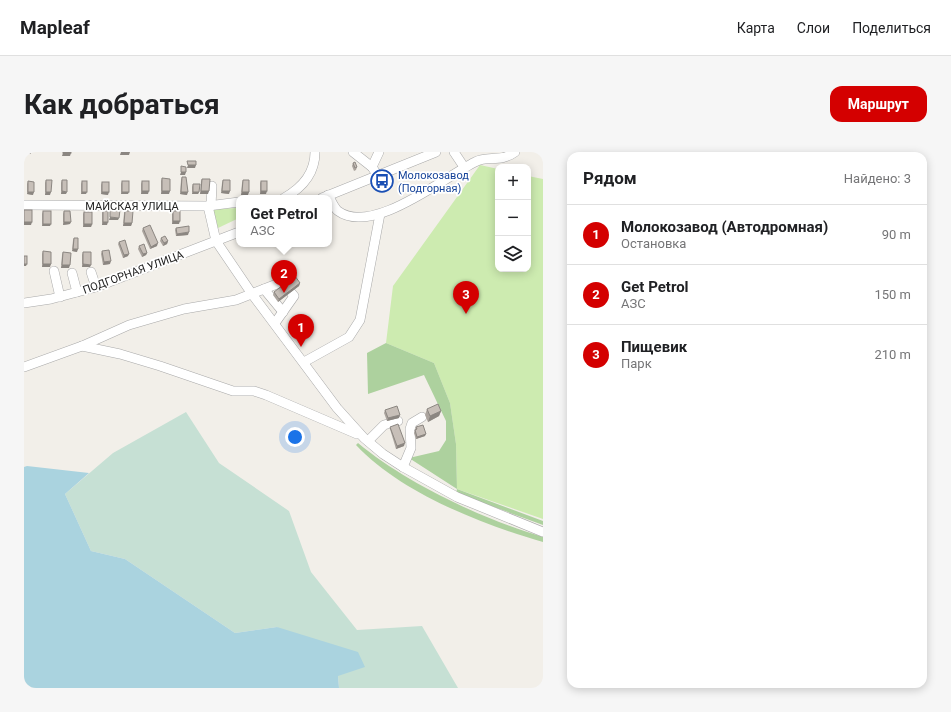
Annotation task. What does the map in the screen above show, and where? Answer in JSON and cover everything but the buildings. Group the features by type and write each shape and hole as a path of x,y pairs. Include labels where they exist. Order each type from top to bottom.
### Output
{"street":[{"path":"288,195 307,179 313,168 314,152"},
{"path":"353,152 372,167 378,176"},
{"path":"372,167 379,152"},
{"path":"330,195 436,152"},
{"path":"454,152 464,167"},
{"path":"332,205 337,210 352,217 366,217 380,214 438,185 477,160 504,158 515,152"},
{"path":"212,186 210,206 216,241 252,294 337,408 366,440 403,468 458,497 543,532"},
{"name":"МАЙСКАЯ УЛИЦА","path":"24,205 196,202 210,206 236,202"},
{"path":"304,362 349,337 360,320 380,214"},
{"name":"ПОДГОРНАЯ УЛИЦА","path":"24,304 60,297 96,286 236,233"},
{"path":"54,271 60,297"},
{"path":"91,272 96,286"},
{"path":"72,273 77,292"},
{"path":"24,367 82,346 129,325 184,309 219,304 252,294 282,282 294,296 275,323"},
{"path":"267,288 284,310"},
{"path":"82,346 152,364 233,390 254,391 366,440"},
{"path":"403,468 411,448 410,429 412,423 422,417"},
{"path":"366,440 384,425 398,421"}],"green space":[{"path":"480,165 495,168 495,272 531,272 531,177 543,179 543,519 457,489 456,444 450,403 434,363 386,343 393,286"},
{"path":"236,208 236,219 218,228 213,209"},
{"path":"386,343 434,363 450,403 456,444 457,489 409,458 439,451 446,440 446,421 424,375 368,394 367,353"},
{"path":"186,412 219,463 289,511 311,572 357,630 422,626 458,688 339,688 338,676 277,627 235,633 125,559 91,551 65,494 113,453"},
{"path":"358,443 377,458 422,486 470,510 543,537 543,542 494,526 443,505 395,478 374,462 356,445"},
{"path":"457,489 543,521 543,525 456,493"}],"water":[{"path":"27,466 89,473 65,494 91,551 125,559 235,633 277,627 358,652 365,667 338,676 339,688 24,688 24,467"}],"place":[{"name":"Молокозавод (Подгорная)","path":"382,181"},
{"name":"Get Petrol","path":"284,293"},
{"name":"Пищевик","path":"466,314"},
{"name":"Молокозавод (Автодромная)","path":"301,347"}]}
